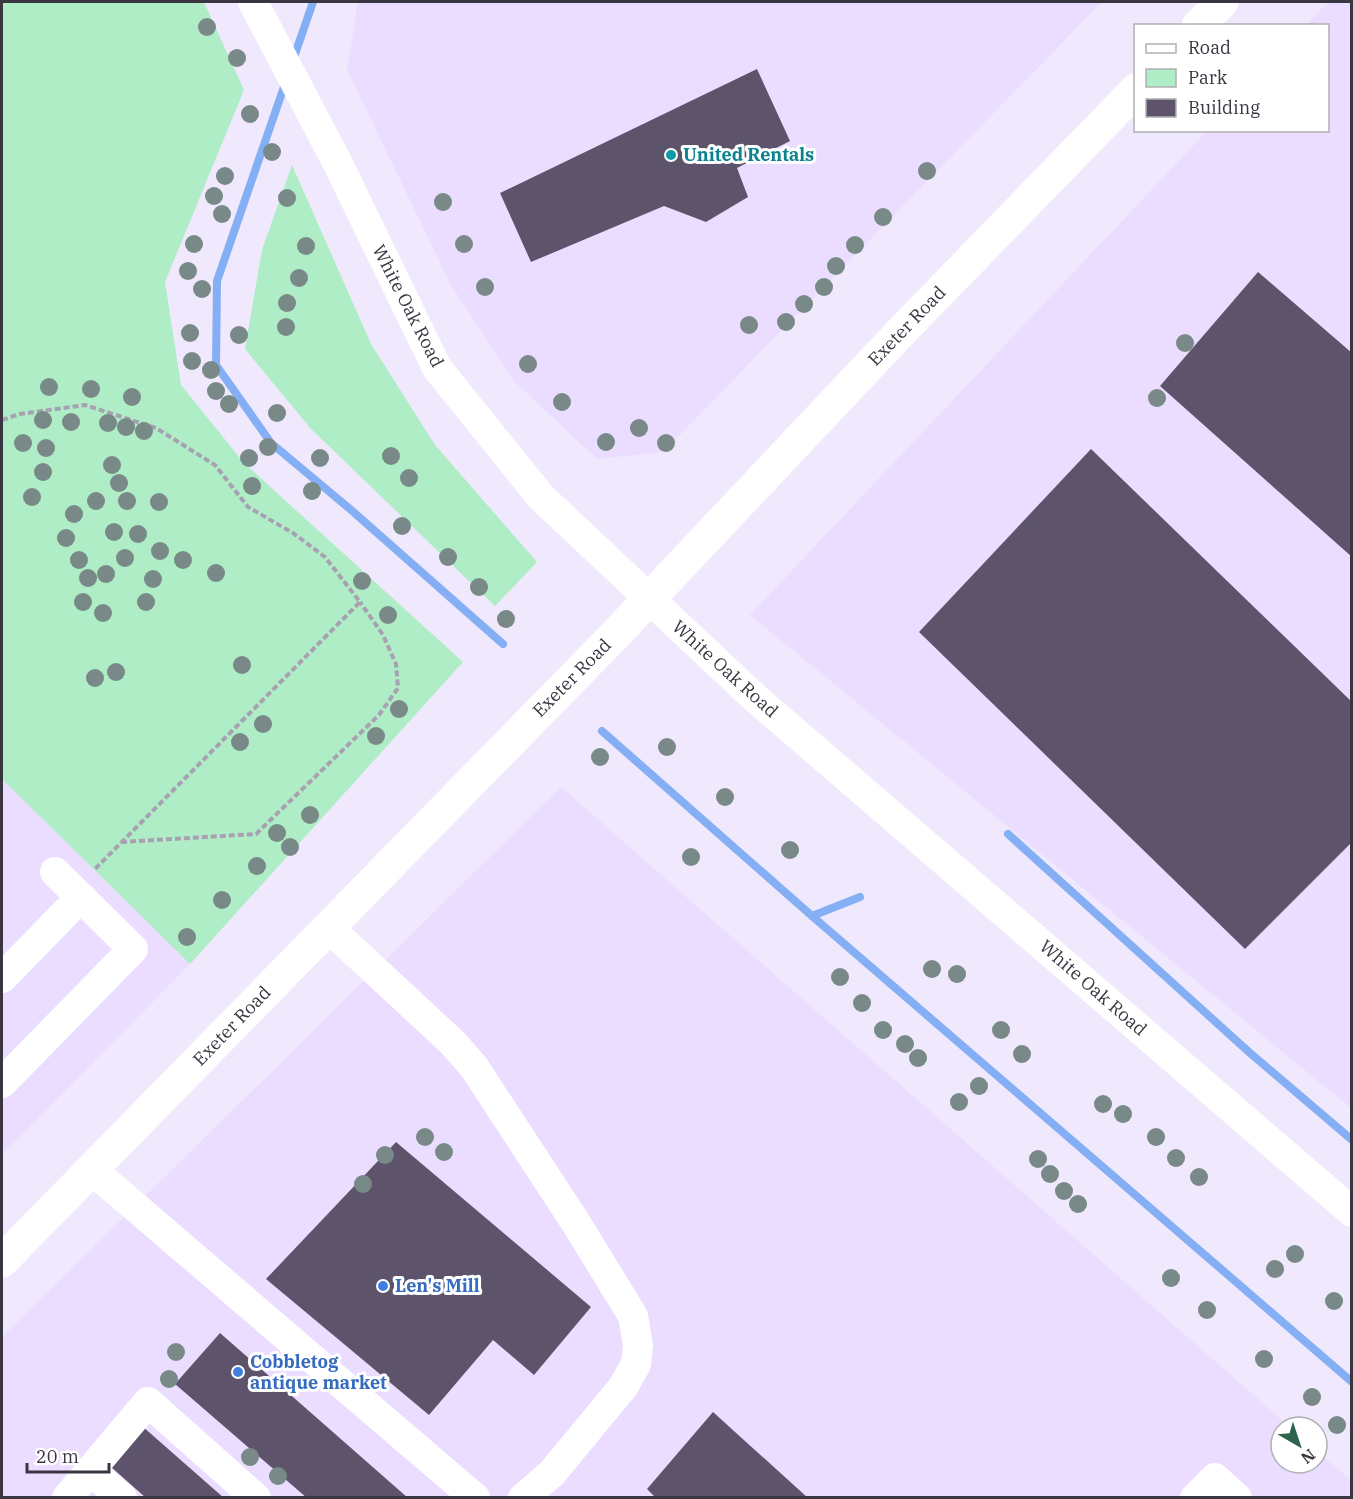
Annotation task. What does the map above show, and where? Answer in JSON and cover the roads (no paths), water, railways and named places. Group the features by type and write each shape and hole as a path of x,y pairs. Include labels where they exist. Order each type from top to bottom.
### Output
{"main road":[{"path":"1200,24 1222,2"},
{"name":"Exeter Road","path":"2,1261 648,599 897,336 1134,92"}],"street":[{"name":"White Oak Road","path":"253,2 338,164 437,368 541,497 754,697 1352,1212"},
{"path":"2,1083 133,949 86,885 55,872"},
{"path":"2,978 86,885"},
{"path":"328,927 445,1035 474,1067 633,1316 638,1345 636,1364 622,1387 552,1473 523,1497"},
{"path":"91,1169 475,1497"},
{"path":"67,1497 148,1402 256,1497"},
{"path":"90,1470 122,1497"},
{"path":"1195,1497 1215,1478 1237,1497"}],"waterway":[{"path":"293,60 313,2"},
{"path":"286,81 217,281 216,365 271,443 350,509 503,644"},
{"path":"602,731 812,916 1352,1382"},
{"path":"1008,834 1250,1053 1352,1140"},
{"path":"812,916 860,897"}],"place":[{"name":"United Rentals","path":"671,155"},
{"name":"Len's Mill","path":"383,1286"},
{"name":"Cobbletog antique market","path":"238,1372"}]}
